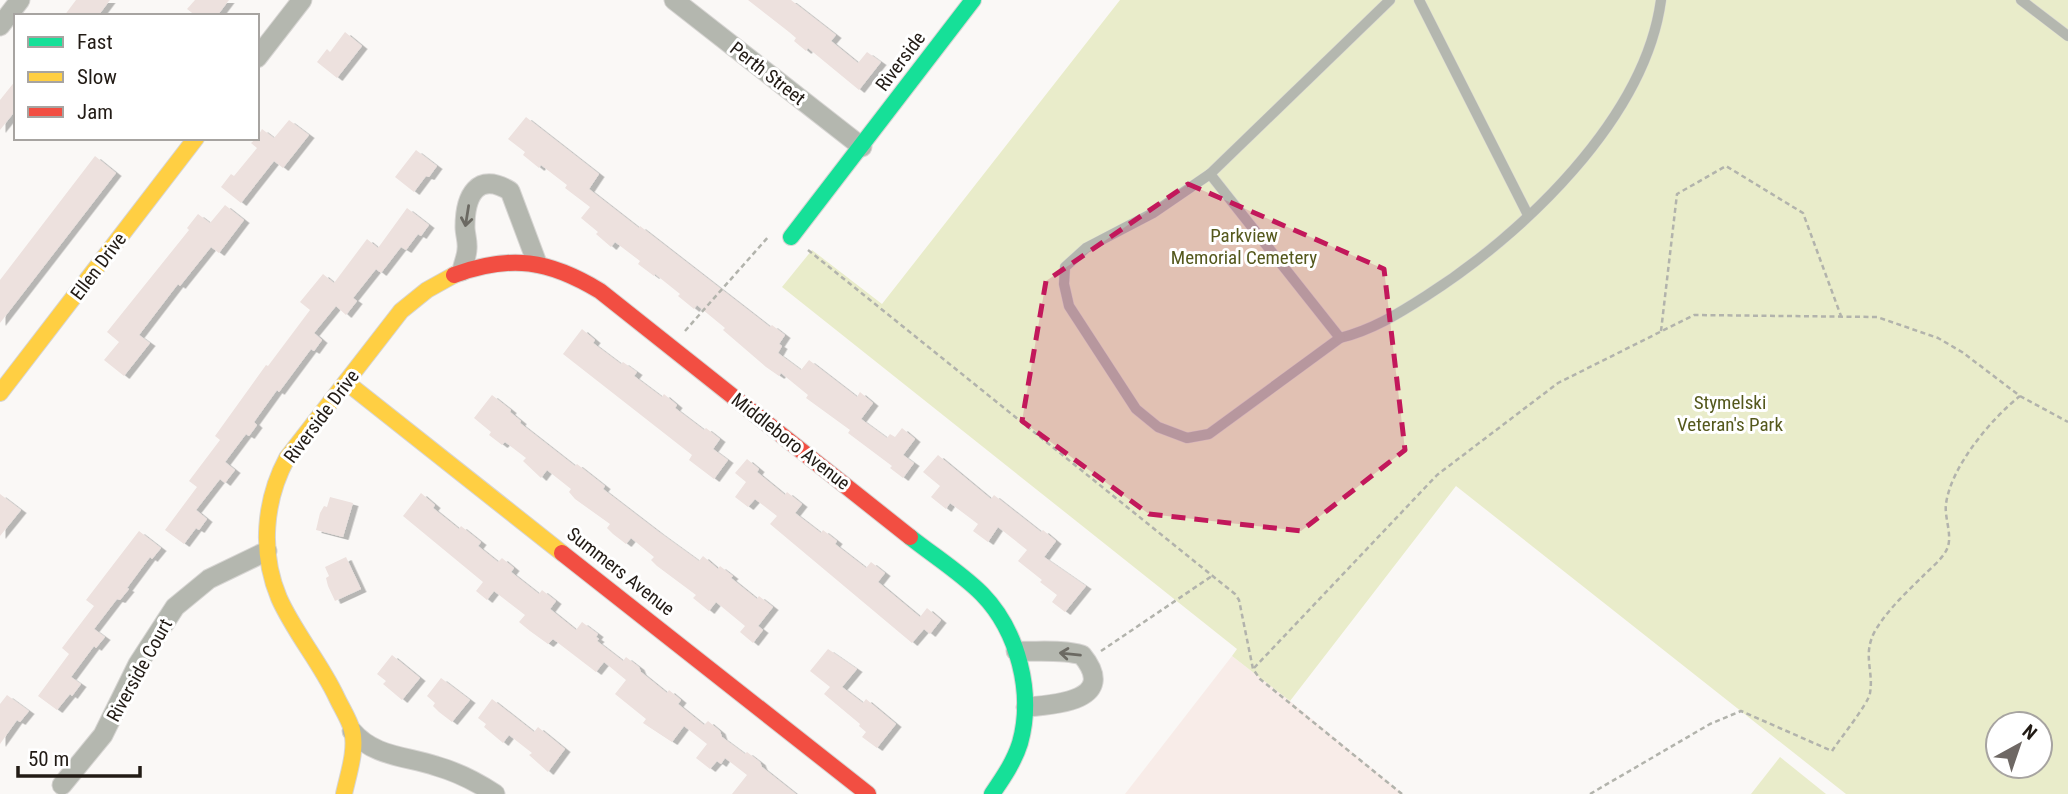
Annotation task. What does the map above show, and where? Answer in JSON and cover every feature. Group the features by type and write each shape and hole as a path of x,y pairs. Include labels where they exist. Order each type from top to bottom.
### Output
{"street":[{"path":"0,26 20,0"},
{"path":"259,55 302,0"},
{"name":"Perth Street","path":"674,0 862,146"},
{"name":"Riverside","path":"791,237 973,0"},
{"name":"Ellen Drive","path":"0,393 193,140"},
{"path":"462,271 467,250 465,224 471,194 488,183 500,185 510,191 537,263"},
{"name":"Middleboro Avenue","path":"495,264 537,263 581,279 600,291 967,581 998,613 1016,651 1026,707 1020,741 1013,760 992,794"},
{"name":"Riverside Drive","path":"344,794 352,755 352,731 328,681 280,600 267,551 268,511 279,473 296,443 409,303 434,284 462,271 495,264"},
{"name":"Summers Avenue","path":"346,382 869,794"},
{"name":"Riverside Court","path":"62,785 103,735 138,664 174,607 209,579 267,551"},
{"path":"1016,651 1071,652 1082,655 1093,674 1093,684 1082,696 1054,705 1026,707"},
{"path":"352,731 367,746 386,755 439,766 495,794"}],"lane":[{"path":"1390,0 1210,174 1153,212 1086,248 1065,267 1064,284 1069,306 1136,409 1158,427 1187,438 1209,434 1340,338 1363,332 1392,318 1476,261 1528,215 1580,162 1606,127 1625,97 1648,48 1661,0"},
{"path":"1419,0 1528,215"},
{"path":"2021,0 2068,36"},
{"path":"1210,174 1340,338"}],"path":[{"path":"1661,331 1677,194 1726,166 1803,213 1841,316"},
{"path":"673,347 765,240 777,232 791,237 1235,594 1239,600 1253,669 1260,679 1402,794"},
{"path":"1253,669 1437,474 1558,383 1694,315 1877,317 1938,338 1962,352 2020,396 2068,422"},
{"path":"1590,794 1710,724 1741,711 1832,751 1870,695 1868,654 1874,633 1900,599 1947,550 1949,536 1946,505 1964,461 1977,440 2020,396"},
{"path":"1101,651 1212,576"}],"highlighted area":[{"path":"1188,184 1384,269 1405,450 1301,531 1149,514 1022,421 1046,281"}],"shaded area":[{"path":"1232,656 1290,701 1403,794 1125,794"}],"green space":[{"path":"1120,0 2068,0 2068,794 1846,794 1456,486 1290,701 1232,656 1237,649 782,287 812,250 882,304"},
{"path":"1780,757 1826,794 1751,794"}],"building":[{"path":"76,0 110,0 100,14 66,14"},
{"path":"195,0 229,0 218,14 193,14 187,9"},
{"path":"748,0 791,0 836,35 831,41 858,63 867,52 881,62 859,90 808,48 806,51 794,41 796,38"},
{"path":"345,32 362,46 337,78 317,62 327,49 330,52"},
{"path":"14,82 14,112 0,130 0,100"},
{"path":"526,117 599,174 589,189 770,327 772,325 785,335 779,344 782,346 778,353 801,370 809,360 857,397 860,392 873,403 861,419 887,438 890,434 895,437 902,428 915,439 903,455 914,463 903,478 890,468 892,466 848,433 850,430 806,398 808,395 781,373 779,376 766,367 697,305 694,309 678,296 680,294 638,264 640,261 615,242 611,247 596,234 598,232 581,218 590,207 565,188 567,185 523,155 525,152 508,139"},
{"path":"289,120 309,135 283,168 274,161 241,203 221,187 257,148 251,143 259,140 262,129 274,138"},
{"path":"416,150 437,166 414,192 395,177"},
{"path":"95,156 116,173 0,323 0,280"},
{"path":"225,205 244,220 219,253 211,247 180,286 178,284 139,335 150,343 124,376 104,360 119,342 107,332 189,230 187,228 198,214 210,223"},
{"path":"407,208 429,225 406,250 401,247 381,273 376,269 353,298 357,301 346,315 336,306 314,333 322,340 314,351 311,349 279,392 277,390 254,422 257,425 249,436 246,434 225,462 235,470 225,483 220,479 196,510 207,519 184,544 165,530 197,487 189,481 220,440 215,436 310,310 300,302 323,274 334,283 367,239 378,248"},
{"path":"582,329 595,340 593,343 621,364 623,362 637,372 634,376 662,397 664,394 677,405 675,408 720,439 713,449 728,460 714,479 689,460 692,455 563,354"},
{"path":"492,395 511,410 520,423 575,466 577,464 605,486 603,489 659,532 699,561 703,556 718,569 720,566 757,599 759,596 773,607 758,626 763,630 753,643 740,632 745,626 716,602 709,611 693,598 696,595 657,566 651,560 654,557 631,538 626,544 613,534 607,528 610,524 575,499 569,492 571,489 547,470 541,478 523,461 526,458 505,442 502,445 489,435 491,432 474,418"},
{"path":"938,455 991,499 994,495 1056,541 1044,557 1086,586 1065,612 1052,602 1057,595 1018,561 1027,550 998,527 988,542 973,531 978,524 950,503 946,509 931,497 940,486 923,472"},
{"path":"747,459 759,469 757,472 785,495 787,492 802,504 795,513 821,533 823,530 837,541 835,544 866,568 871,562 885,573 878,582 920,617 927,608 941,620 930,634 924,629 912,643 770,524 777,516 755,499 748,507 735,497 746,482 735,473"},
{"path":"421,493 435,505 433,508 459,529 461,526 481,542 478,546 498,562 502,558 514,568 511,572 539,594 542,590 556,601 550,609 576,630 582,622 598,634 597,641 623,661 626,657 667,693 669,690 681,700 678,704 704,725 708,721 720,731 722,737 760,762 762,767 796,794 732,794 747,775 725,758 721,764 717,761 710,769 696,758 707,744 684,726 672,742 643,723 646,719 615,694 626,680 604,662 596,672 553,639 548,644 530,631 519,622 525,615 494,591 487,600 476,591 483,582 403,516"},
{"path":"0,494 21,510 0,536"},
{"path":"330,497 353,503 343,537 316,530 320,513 324,506 327,507"},
{"path":"139,531 161,548 152,559 150,557 127,588 129,589 120,600 117,599 94,629 105,637 96,648 94,646 71,677 81,684 57,710 38,696 69,654 62,648 94,606 86,600"},
{"path":"346,557 361,589 335,601 328,586 326,578 329,576 325,567"},
{"path":"828,649 857,669 842,687 863,703 866,699 896,724 877,748 862,737 866,732 860,724 824,694 830,687 810,671"},
{"path":"392,655 420,678 402,700 383,684 386,681 377,674"},
{"path":"441,678 470,700 452,722 433,706 435,703 427,696"},
{"path":"7,695 29,711 20,722 17,720 0,744 0,704"},
{"path":"492,699 534,732 538,727 565,749 548,772 529,755 532,753 509,735 503,743 484,727 486,724 478,718"}],"traffic: fast":[{"path":"791,237 973,0"},
{"path":"910,537 982,594 995,609 1014,644 1024,684 1024,724 1020,743 1011,763 992,794"}],"traffic: slow":[{"path":"0,393 194,140"},
{"path":"344,794 353,754 352,730 330,683 279,598 269,563 269,509 287,458 401,311 427,290 454,275"},
{"path":"346,382 562,553"}],"traffic: jam":[{"path":"454,275 494,264 529,264 564,272 600,291 910,537"},
{"path":"562,553 868,794"}],"park label":[{"name":"Parkview Memorial Cemetery","path":"1244,246"},
{"name":"Stymelski Veteran's Park","path":"1730,413"}]}
